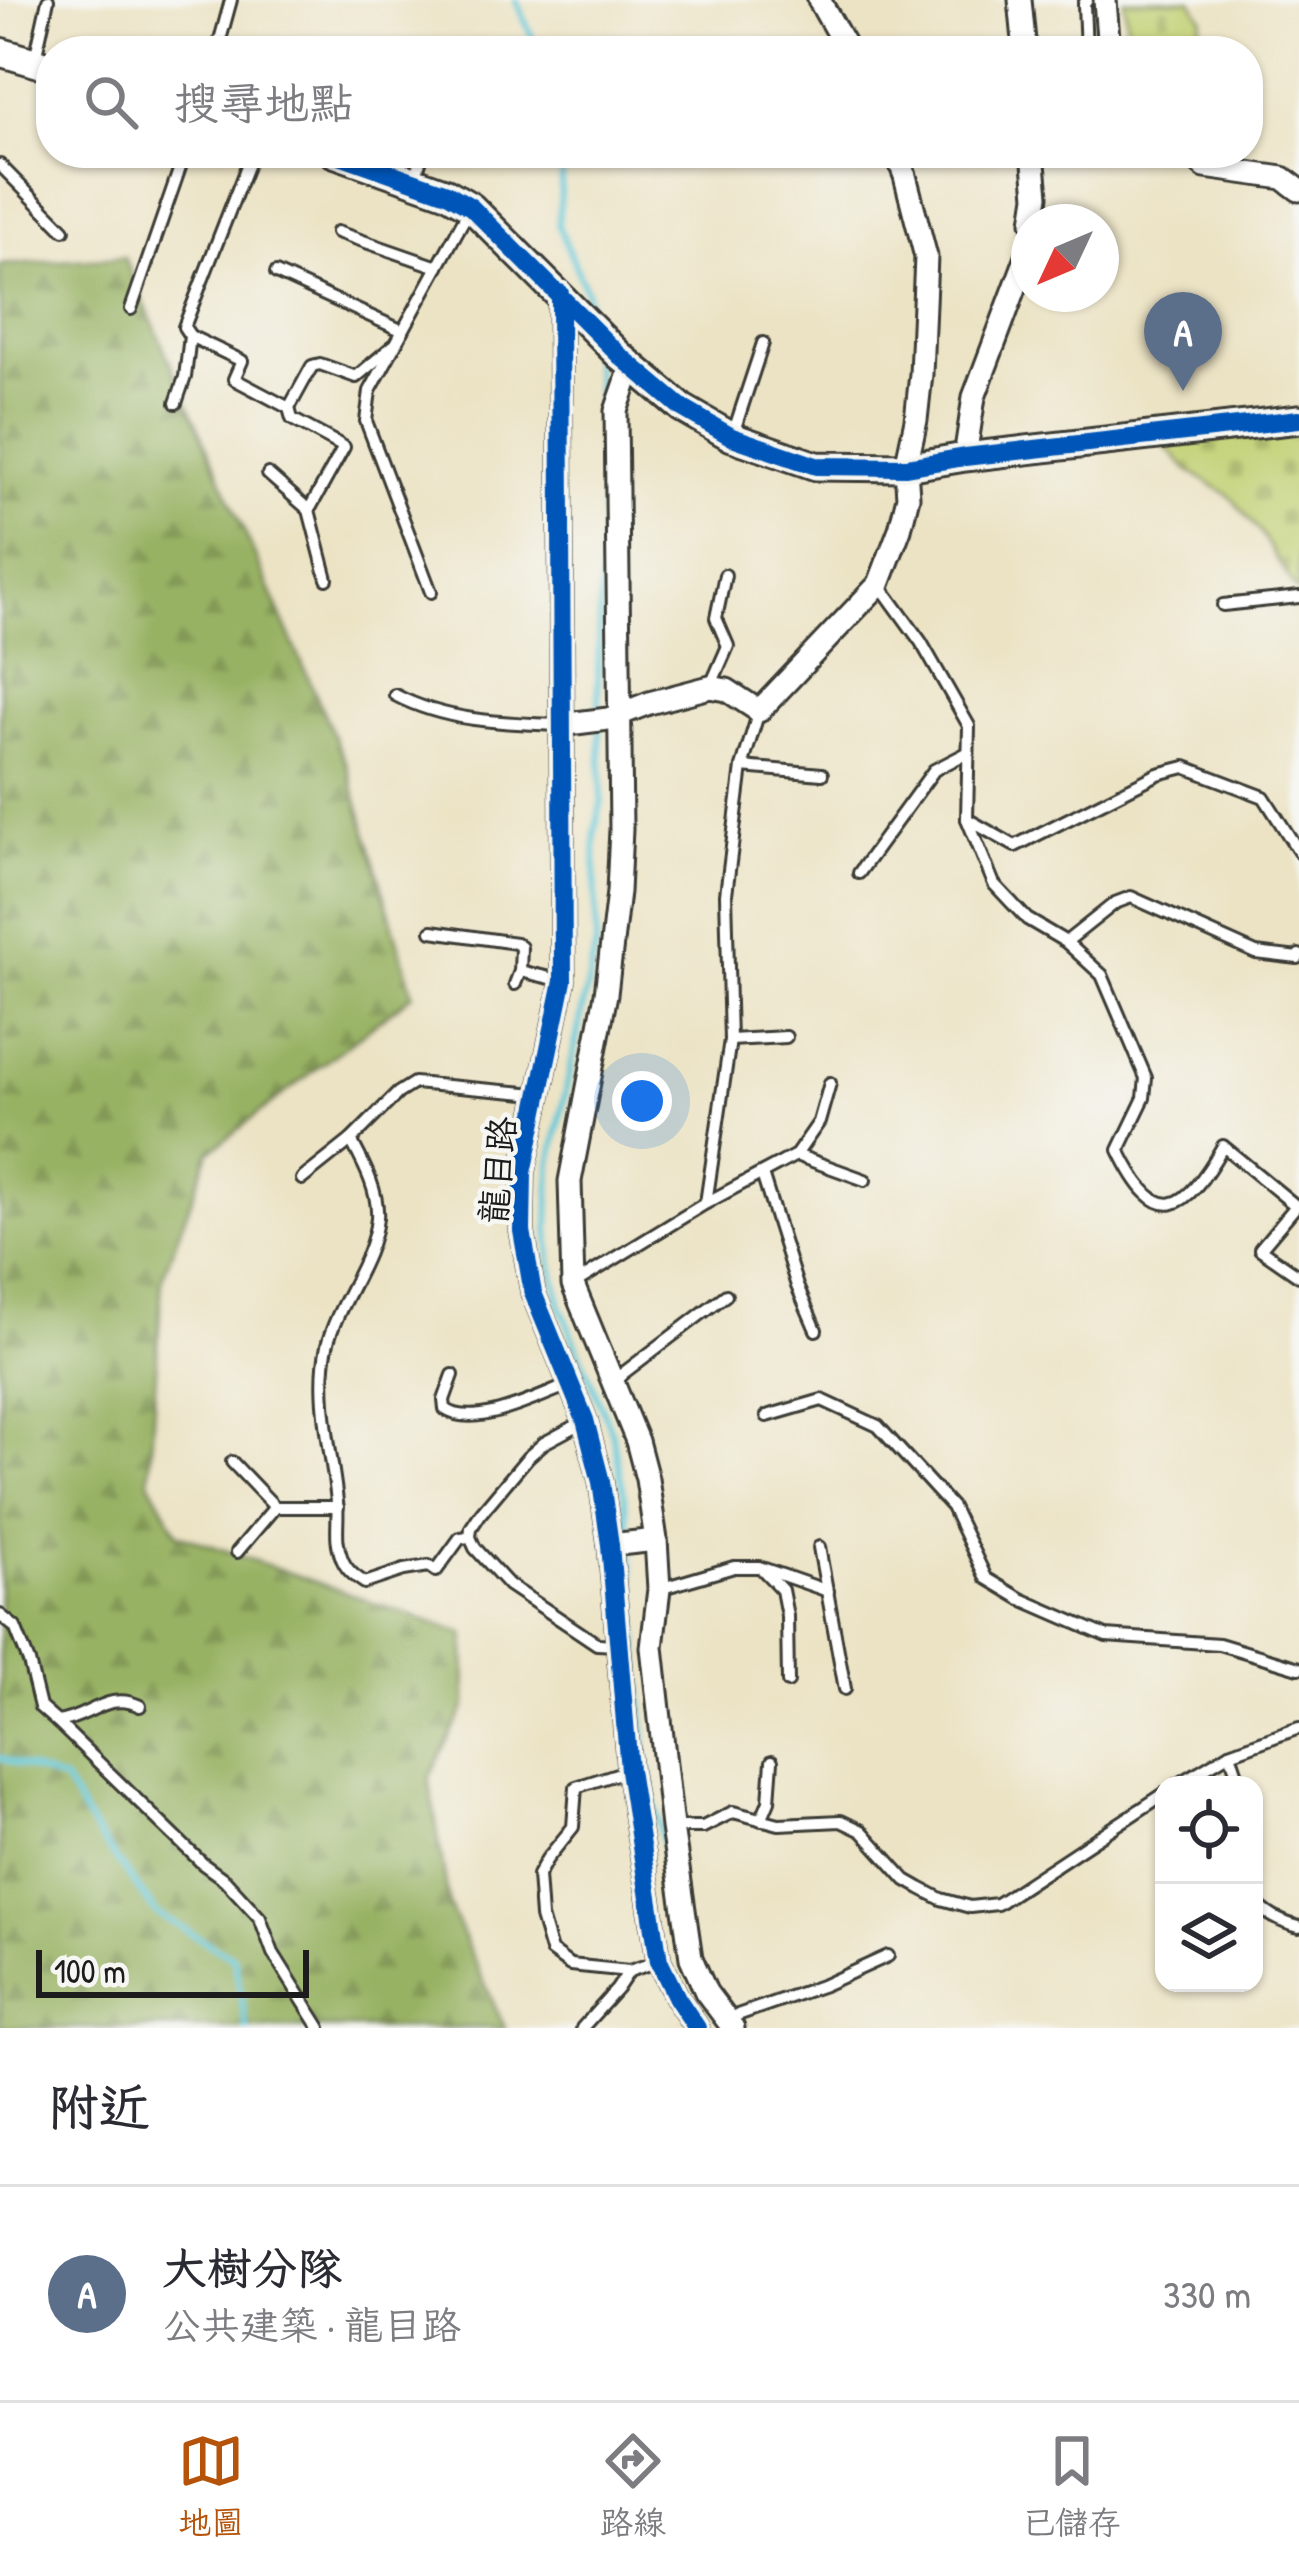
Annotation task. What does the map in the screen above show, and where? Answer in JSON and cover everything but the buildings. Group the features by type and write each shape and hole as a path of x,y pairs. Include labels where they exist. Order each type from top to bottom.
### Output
{"street":[{"path":"819,0 839,36"},
{"path":"1021,0 1024,36"},
{"path":"1105,0 1107,36"},
{"path":"0,52 36,63"},
{"path":"420,168 471,207 626,360 682,408 732,437 816,466 906,467 1299,419"},
{"path":"568,725 710,687 727,690 759,711 878,584 908,497 906,467 921,374 926,257 902,168"},
{"path":"1034,168 1036,204"},
{"path":"1218,168 1283,178 1299,190"},
{"name":"龍目路","path":"560,293 569,983 537,1094 523,1173 522,1231 553,1289 595,1402 601,1482 614,1545 617,1645 629,1770 676,1958 729,2024"},
{"path":"964,457 974,398 1011,298"},
{"name":"龍目路","path":"626,360 616,411 613,716 621,830 618,892 553,1289 569,1385 637,1441 647,1479 659,1589 652,1647 672,1827 677,1998 697,2028"},
{"path":"569,983 603,994"},
{"path":"614,1545 652,1541"}],"lane":[{"path":"45,36 47,0"},
{"path":"221,36 231,0"},
{"path":"1085,36 1084,4 1088,0"},
{"path":"0,165 64,230"},
{"path":"131,309 180,168"},
{"path":"247,168 184,327 190,335 242,361 234,379 289,408 292,418 344,447 309,510"},
{"path":"431,592 366,421 370,391 471,207"},
{"path":"337,232 439,267"},
{"path":"276,273 403,331"},
{"path":"176,403 190,335"},
{"path":"732,437 763,343"},
{"path":"289,408 313,365 356,377 396,344"},
{"path":"268,475 309,510 327,579"},
{"path":"710,687 728,646 716,618 725,575"},
{"path":"878,584 921,642 969,726 967,819 994,884 1027,919 1066,942 1102,975 1146,1078 1144,1098 1119,1150 1129,1172 1154,1200 1164,1206 1177,1204 1207,1174 1223,1145 1296,1206 1260,1249 1299,1276"},
{"path":"1223,604 1299,597"},
{"path":"395,695 416,706 485,723 568,725"},
{"path":"706,1202 730,1040 726,894 742,767 759,711"},
{"path":"859,873 934,770 967,753"},
{"path":"742,767 822,774"},
{"path":"967,819 1015,846 1158,774 1185,767 1264,797 1299,852"},
{"path":"1066,942 1114,903 1131,897 1256,953 1299,955"},
{"path":"432,931 516,943 520,947 518,978 569,983"},
{"path":"730,1040 786,1037"},
{"path":"302,1179 414,1083 537,1094"},
{"path":"553,1289 796,1156 819,1122 830,1083"},
{"path":"351,1140 375,1196 377,1214 372,1245 326,1349 324,1382 339,1552 354,1576 365,1582 404,1570 430,1566 436,1571 460,1538 470,1537"},
{"path":"796,1156 865,1180"},
{"path":"762,1174 816,1330"},
{"path":"617,1645 597,1644 509,1585 475,1548 471,1528 528,1457 727,1295"},
{"path":"452,1375 444,1400 445,1408 455,1416 476,1417 569,1385"},
{"path":"767,1416 822,1400 878,1426 952,1507 986,1578 1021,1599 1106,1636 1219,1644 1299,1669"},
{"path":"232,1462 275,1507 338,1508"},
{"path":"237,1552 275,1507"},
{"path":"819,1547 845,1689"},
{"path":"659,1589 734,1567 759,1567 828,1592"},
{"path":"759,1567 782,1590 788,1682"},
{"path":"0,1615 15,1627 40,1707 260,1918 273,1953 320,2028"},
{"path":"57,1722 115,1700 140,1706"},
{"path":"1192,1776 1230,1753 1299,1728"},
{"path":"1230,1753 1238,1776"},
{"path":"761,1820 769,1802 772,1761"},
{"path":"629,1770 576,1787 573,1827 538,1875 541,1916 551,1951 570,1965 629,1971 676,1958"},
{"path":"672,1827 703,1826 733,1812 779,1824 841,1821 862,1831 907,1880 940,1899 970,1906 997,1904 1155,1800"},
{"path":"1263,1909 1299,1927"},
{"path":"729,2024 888,1956"},
{"path":"582,2028 629,1971"}],"green space":[{"path":"1124,0 1191,0 1203,18 1198,36 1129,36"},
{"path":"124,257 347,766 413,994 209,1152 162,1278 149,1481 178,1534 465,1634 466,1706 429,1778 449,1905 505,2028 0,2028 0,265"},
{"path":"1299,436 1297,592 1262,535 1230,496 1188,470 1157,438"}],"waterway":[{"path":"516,0 532,36"},
{"path":"563,168 558,225 587,293 589,309"},
{"path":"592,340 604,446 598,676 602,801 595,830 596,944 551,1163 549,1227 561,1307 612,1433 624,1492 646,1757 669,1877"},
{"path":"0,1758 64,1781 156,1913 234,1958 247,2028"}],"cycle path":[{"path":"376,168 447,193 471,207 619,355 682,408 732,437 816,466 906,467 1299,419"},
{"path":"560,293 563,981 523,1173 522,1231 533,1293 585,1420 601,1482 629,1770 659,1961 697,2028"}],"place":[{"name":"大樹分隊","path":"1183,391"}]}
